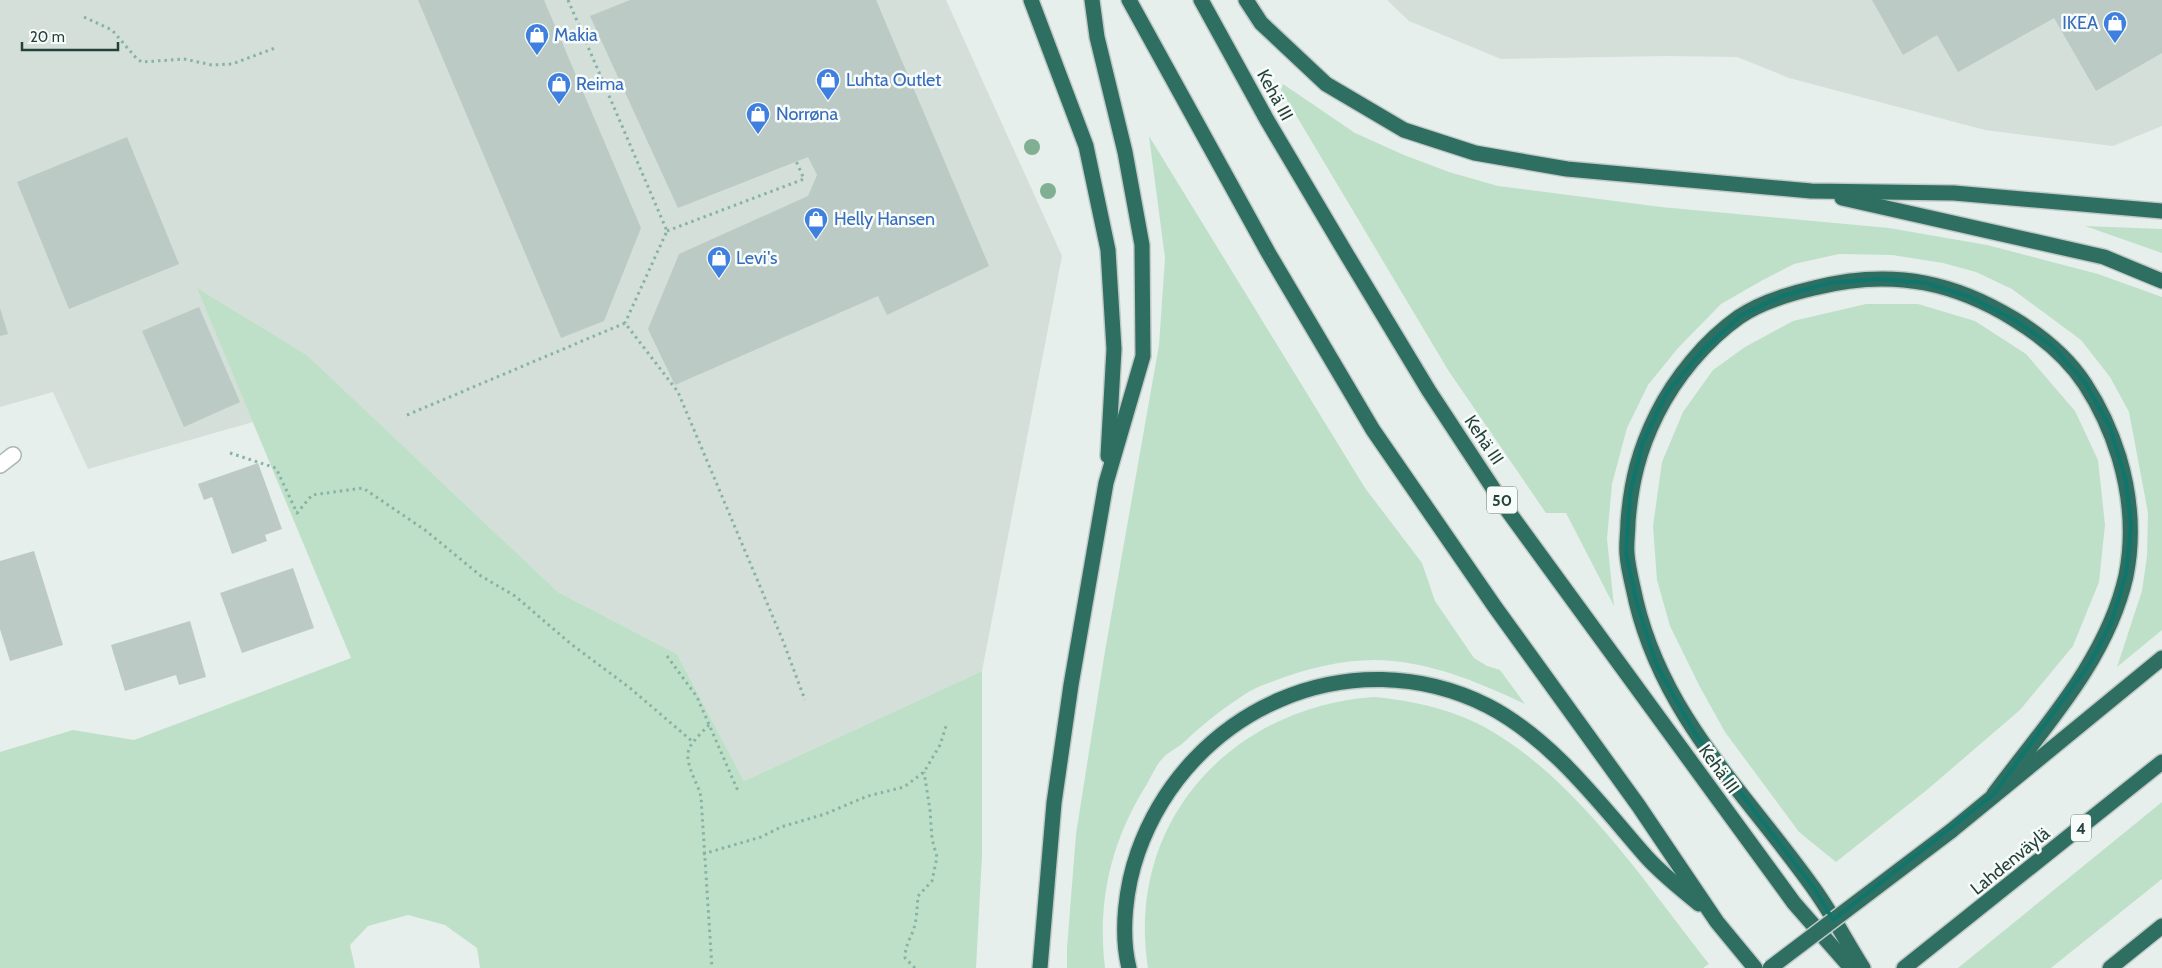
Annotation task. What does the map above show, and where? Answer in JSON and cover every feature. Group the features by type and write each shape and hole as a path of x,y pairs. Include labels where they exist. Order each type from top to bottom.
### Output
{"highway":[{"path":"1031,0 1086,146 1108,250 1114,349 1106,483 1068,705 1054,803 1040,968"},
{"path":"1092,0 1097,37 1125,152 1142,245 1143,356 1106,483"},
{"path":"1129,0 1269,254 1373,430 1495,607 1638,805 1717,922 1755,968"},
{"name":"Kehä III","path":"1201,0 1272,128 1367,289 1429,392 1508,511 1794,903 1851,968"},
{"path":"1246,0 1261,23 1326,84 1404,130 1475,154 1567,169 1811,191 1954,193 2162,211"},
{"path":"1811,191 2104,257 2162,281"},
{"path":"1863,968 1814,888 1696,735 1656,666 1637,604 1626,553 1630,494 1643,442 1667,394 1702,350 1740,316 1782,296 1830,283 1878,279 1926,283 1970,297 2016,321 2052,346 2084,381 2110,427 2126,481 2131,527 2126,574 2110,623 2090,663 1994,794"},
{"path":"1770,968 1951,831 2162,658"},
{"path":"1129,968 1125,920 1130,874 1148,825 1169,789 1198,754 1235,722 1271,704 1315,687 1350,680 1396,679 1442,688 1488,707 1529,734 1586,786 1644,855 1717,922"},
{"name":"Lahdenväylä","path":"1904,968 2162,762"},
{"path":"1043,923 1048,968"},
{"path":"2110,968 2162,926"}],"street":[{"path":"0,465 13,455"}],"path":[{"path":"568,0 667,231"},
{"path":"84,17 112,30 136,59 142,62 184,60 212,65 232,64 275,48"},
{"path":"407,414 625,323 667,231 804,179 796,161"},
{"path":"625,323 678,392 805,700"},
{"path":"230,453 276,468 297,513 312,495 363,488 425,530 481,576 515,596 571,644 630,688 693,742"},
{"path":"667,656 697,697 738,790"},
{"path":"703,854 761,837 781,827 825,814 868,796 904,787 924,772 940,746 947,723"},
{"path":"709,725 689,747 688,763 698,784 701,797 703,854 712,968"},
{"path":"915,968 905,958 905,948 915,923 918,896 932,881 937,857 932,839 924,772"}],"highlighted area":[{"path":"1878,279 1926,283 1970,297 2016,321 2052,346 2084,381 2110,427 2126,481 2131,527 2126,574 2111,623 2090,663 1994,794 1833,920 1814,888 1696,735 1657,666 1637,604 1626,553 1630,494 1643,442 1667,393 1703,350 1740,316 1782,296 1830,283"}],"shaded area":[{"path":"0,0 946,0 1062,256 982,671 744,781 677,654 558,592 307,355 198,289 253,422 88,469 53,392 0,407"},
{"path":"1387,0 2162,0 2162,126 2113,146 1985,130 1789,78 1737,57 1666,56 1501,59 1409,21"}],"green space":[{"path":"1283,84 1355,133 1404,155 1449,172 1498,186 1661,207 1889,228 1987,245 2098,274 2162,297 2162,630 2117,667 2142,591 2147,556 2148,513 2129,412 2110,377 2081,340 2012,289 1976,272 1943,263 1892,255 1839,254 1794,264 1761,281 1721,304 1678,348 1648,385 1627,428 1612,484 1607,539 1614,606 1566,513 1546,513 1448,370 1281,90"},
{"path":"1149,136 1365,488 1422,563 1435,601 1474,658 1487,666 1500,670 1525,704 1477,683 1445,672 1411,663 1378,660 1362,660 1318,667 1250,691 1199,728 1158,764 1124,827 1110,872 1105,895 1103,919 1105,968 1067,968 1076,834 1105,651 1159,345 1165,258"},
{"path":"2085,226 2162,229 2162,253"},
{"path":"197,288 307,355 558,592 677,654 744,781 982,671 982,856 976,968 480,968 477,948 445,925 408,915 368,926 350,945 355,968 0,968 0,752 73,730 134,740 351,658"},
{"path":"1866,304 1918,304 1975,321 2026,354 2075,411 2098,460 2105,525 2099,582 2073,646 2020,710 1928,789 1836,862 1799,832 1725,732 1700,687 1670,626 1657,580 1653,526 1662,462 1683,412 1713,370 1745,347 1793,321"},
{"path":"1374,697 1405,701 1450,712 1479,724 1524,753 1583,807 1610,837 1709,964 1703,968 1148,968 1145,915 1154,865 1172,821 1199,782 1234,749 1275,723 1322,706"},
{"path":"2162,802 2162,879 2051,968 1958,968"}],"building":[{"path":"418,0 544,0 641,228 604,321 561,338"},
{"path":"630,0 876,0 989,266 887,315 878,296 675,385 648,329 679,254 808,196 817,175 808,157 678,208 590,16"},
{"name":"IKEA","path":"1872,0 2162,0 2162,53 2096,91 2054,18 1958,72 1937,35 1903,55"},
{"path":"127,137 179,264 69,309 17,182"},
{"path":"199,307 240,402 184,427 142,331"},
{"path":"0,308 8,334 0,336"},
{"path":"258,463 282,529 265,535 267,541 232,554 212,497 204,500 198,484"},
{"path":"34,551 63,645 10,661 0,629 0,561"},
{"path":"293,568 314,628 242,653 220,593"},
{"path":"190,621 206,677 179,685 176,675 125,691 111,645"}],"place":[{"name":"IKEA","path":"2115,44"},
{"name":"Makia","path":"537,56"},
{"name":"Luhta Outlet","path":"828,101"},
{"name":"Reima","path":"559,105"},
{"name":"Norrøna","path":"758,135"},
{"name":"Helly Hansen","path":"816,240"},
{"name":"Levi's","path":"719,279"}]}
